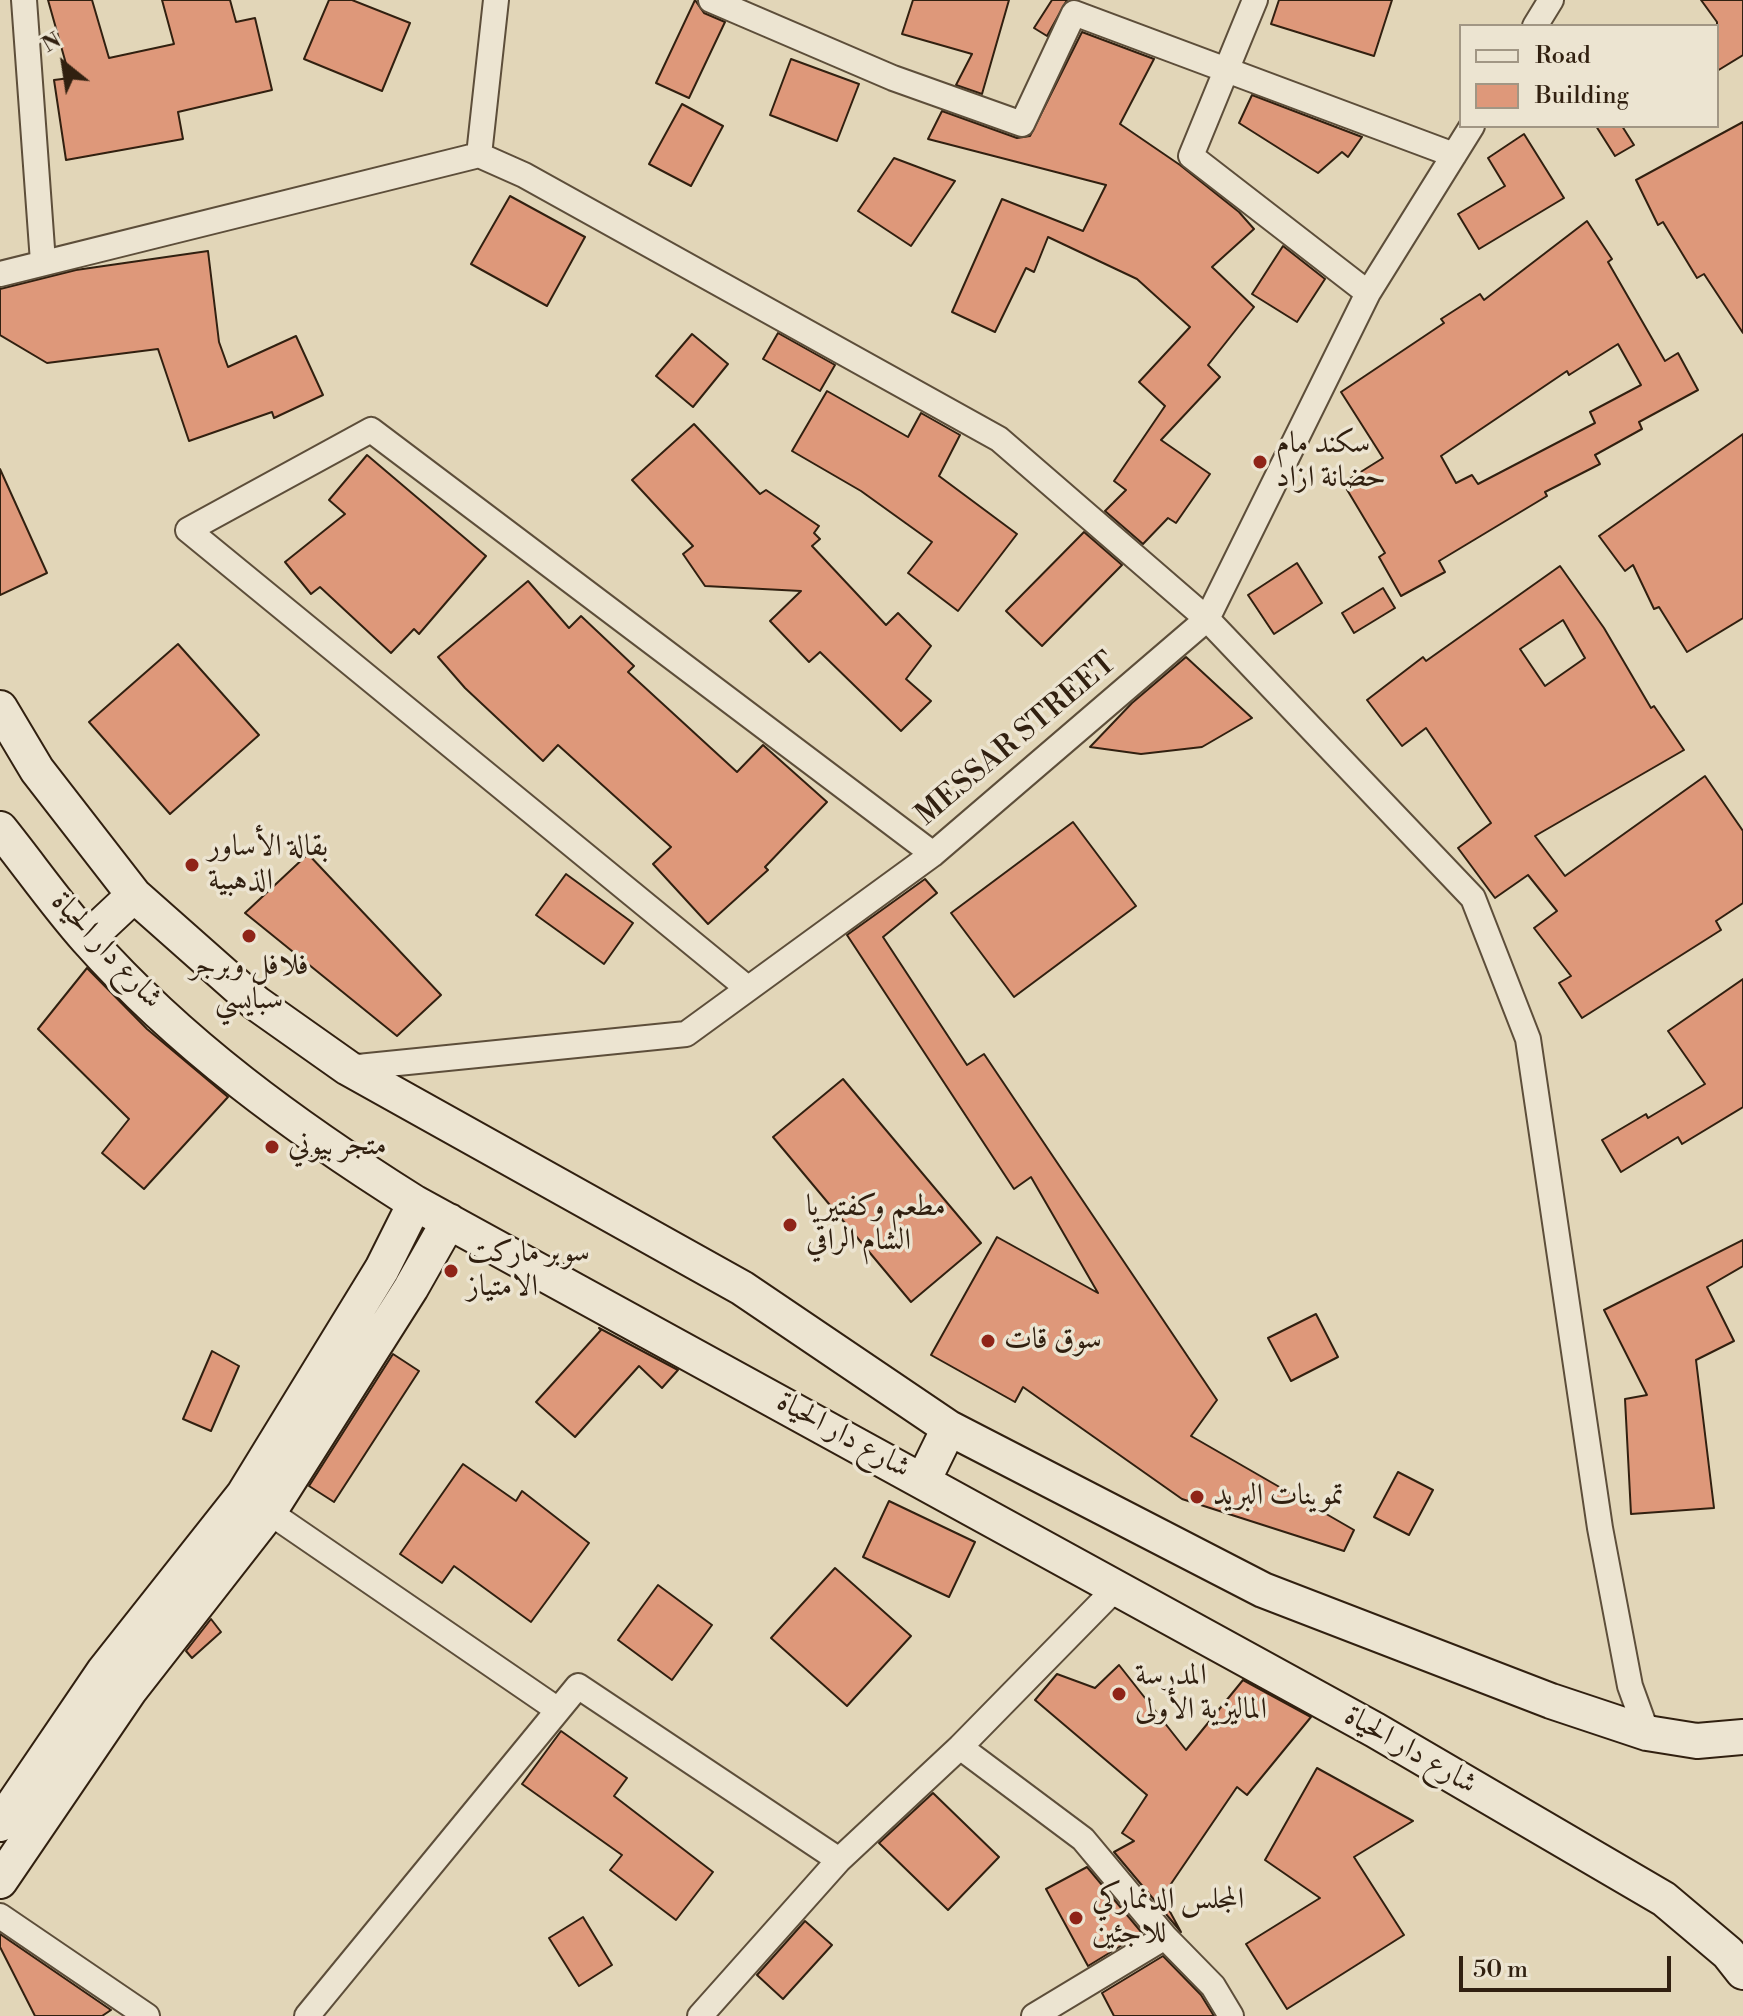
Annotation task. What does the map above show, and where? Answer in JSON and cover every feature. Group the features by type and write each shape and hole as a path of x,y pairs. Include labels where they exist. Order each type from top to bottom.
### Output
{"main road":[{"name":"شارع دار الحياة","path":"0,708 37,770 134,895 256,1003 348,1068 742,1288 949,1428 1263,1590 1551,1701 1647,1733 1697,1741 1743,1737"},
{"name":"شارع دار الحياة","path":"0,829 87,939 221,1067 312,1138 415,1203 924,1479 1375,1730 1664,1899 1728,1953 1743,1972"},
{"path":"87,939 134,895"},
{"path":"0,1824 104,1671 244,1494 382,1269 415,1203"},
{"path":"0,1881 130,1690 269,1512 411,1288 449,1221"},
{"path":"924,1479 949,1428"}],"street":[{"path":"24,0 43,262"},
{"path":"479,155 496,0"},
{"path":"711,0 893,78 1022,124 1074,13 1454,155"},
{"path":"1255,0 1191,156 1368,293"},
{"path":"1536,24 1551,0"},
{"name":"MESSAR STREET","path":"348,1068 686,1034 746,987 933,854 1207,619 1368,293 1471,128"},
{"path":"0,274 479,155 538,183 999,439 1207,619 1473,898 1528,1039 1600,1528 1630,1686 1647,1733"},
{"path":"746,987 188,530 371,430 933,854"},
{"path":"269,1512 558,1710"},
{"path":"700,2016 839,1860 960,1747 1116,1588"},
{"path":"307,2016 578,1686 839,1860"},
{"path":"960,1747 1083,1839 1165,1937 1213,1986 1231,2016"},
{"path":"0,1916 147,2016"},
{"path":"1034,2016 1165,1937"}],"building":[{"path":"48,0 92,0 109,58 174,44 162,0 230,0 236,22 255,18 272,90 178,112 183,139 66,160 54,80 70,78"},
{"path":"329,0 352,0 410,23 382,91 304,59"},
{"path":"695,0 704,13 725,22 689,98 656,83"},
{"path":"913,0 1009,0 982,94 956,85 972,54 902,34"},
{"path":"1052,0 1067,0 1047,36 1034,28"},
{"path":"1279,0 1392,0 1374,56 1271,24"},
{"path":"1701,0 1743,0 1743,55 1719,70 1719,24"},
{"path":"1082,32 1154,59 1120,124 1180,165 1239,212 1254,229 1212,267 1254,307 1208,365 1220,377 1161,440 1210,474 1176,523 1168,518 1143,544 1105,511 1126,490 1114,481 1165,406 1139,382 1190,327 1137,279 1048,237 1034,272 1026,268 995,332 952,312 1002,199 1083,231 1106,185 928,139 942,111 1017,138 1030,136"},
{"path":"791,59 859,84 837,141 770,115"},
{"path":"1252,95 1362,137 1348,157 1342,152 1318,173 1239,123"},
{"path":"682,104 723,126 691,186 649,164"},
{"path":"1743,122 1743,333 1704,274 1697,278 1663,222 1658,225 1636,180"},
{"path":"1597,128 1623,128 1634,145 1615,156"},
{"path":"1524,134 1564,198 1479,249 1458,214 1505,186 1488,158"},
{"path":"894,158 955,181 911,246 858,211"},
{"path":"510,196 585,237 547,306 471,264"},
{"path":"1587,221 1612,259 1608,262 1665,361 1678,353 1698,390 1639,422 1642,429 1595,455 1600,464 1545,492 1547,496 1439,561 1445,572 1401,596 1379,557 1385,553 1343,483 1383,458 1341,392 1444,323 1441,319 1480,294 1484,300","holes":["1618,344 1641,385 1590,412 1595,423 1478,484 1472,475 1456,483 1441,456 1567,371 1569,375"]},
{"path":"1283,246 1325,279 1297,322 1252,294"},
{"path":"208,251 219,342 228,367 296,336 323,395 274,418 272,412 189,441 158,349 47,363 0,335 0,289 76,270"},
{"path":"778,333 835,365 820,391 763,359"},
{"path":"692,334 728,364 693,407 656,376"},
{"path":"827,391 908,437 921,413 960,435 939,476 1017,534 958,611 908,573 932,542 861,491 792,451"},
{"path":"694,424 760,494 766,490 819,526 814,533 820,539 812,546 886,625 898,613 931,646 906,679 931,701 901,731 820,652 809,662 770,621 801,591 705,586 683,554 693,546 632,480"},
{"path":"1743,434 1743,618 1687,652 1659,607 1654,609 1633,565 1625,571 1599,536"},
{"path":"367,455 486,556 419,634 414,629 391,653 320,587 311,594 285,562 345,514 329,500"},
{"path":"0,469 47,573 0,595"},
{"path":"1084,532 1122,565 1042,646 1006,611"},
{"path":"1297,563 1322,603 1274,634 1248,595"},
{"path":"1560,566 1604,628 1651,708 1654,706 1684,750 1535,836 1565,876 1705,776 1743,831 1743,903 1716,921 1721,930 1582,1018 1559,983 1571,976 1534,928 1557,911 1528,875 1495,898 1458,848 1491,823 1426,728 1402,746 1367,700 1423,657 1426,661","holes":["1563,620 1585,658 1545,686 1520,649"]},
{"path":"528,581 569,628 581,616 634,666 628,672 737,772 763,745 827,802 765,867 768,870 708,924 653,864 671,847 558,745 543,761 465,688 438,657"},
{"path":"1383,588 1395,608 1354,633 1342,613"},
{"path":"178,644 259,735 170,814 89,722"},
{"path":"1186,657 1252,718 1202,747 1141,754 1090,747 1132,703"},
{"path":"1073,822 1136,906 1014,997 951,913"},
{"path":"308,854 441,995 397,1036 245,913"},
{"path":"566,874 633,923 604,964 536,915"},
{"path":"925,879 937,893 883,937 967,1065 984,1054 1217,1400 1191,1436 1354,1530 1344,1551 1182,1499 1023,1387 1015,1402 931,1355 997,1237 1098,1293 1031,1177 1014,1189 847,935"},
{"path":"87,968 147,1029 228,1097 144,1189 102,1153 129,1119 38,1029"},
{"path":"1743,979 1743,1107 1682,1144 1678,1137 1621,1172 1602,1140 1646,1114 1648,1118 1705,1084 1668,1031"},
{"path":"843,1079 981,1243 911,1302 773,1137"},
{"path":"1743,1240 1743,1266 1707,1287 1734,1341 1696,1360 1714,1508 1631,1514 1625,1399 1647,1395 1604,1310"},
{"path":"1316,1314 1338,1357 1291,1381 1268,1338"},
{"path":"599,1328 678,1370 662,1388 639,1366 575,1437 536,1402 601,1330"},
{"path":"212,1351 239,1366 211,1431 183,1419"},
{"path":"393,1354 419,1371 334,1502 309,1486"},
{"path":"463,1464 516,1501 522,1491 589,1543 531,1622 454,1566 442,1583 400,1554"},
{"path":"1398,1472 1433,1490 1409,1535 1374,1517"},
{"path":"889,1501 975,1542 949,1597 863,1557"},
{"path":"835,1568 911,1636 847,1706 771,1638"},
{"path":"658,1585 712,1625 672,1680 618,1640"},
{"path":"211,1619 221,1632 192,1658 186,1651"},
{"path":"1119,1665 1186,1750 1243,1680 1311,1717 1247,1795 1237,1787 1162,1897 1181,1932 1114,1852 1134,1841 1122,1833 1147,1795 1035,1700 1057,1674 1095,1688"},
{"path":"561,1731 627,1778 614,1796 713,1872 676,1920 610,1870 622,1855 522,1784"},
{"path":"1317,1768 1413,1821 1354,1857 1404,1935 1287,2009 1246,1944 1320,1898 1265,1860"},
{"path":"933,1793 999,1857 948,1910 879,1843"},
{"path":"1087,1867 1142,1933 1088,1966 1046,1889"},
{"path":"583,1917 612,1965 579,1986 549,1938"},
{"path":"805,1921 832,1945 783,1999 757,1975"},
{"path":"0,1934 111,2010 102,2016 35,2016 0,1947"},
{"path":"1163,1956 1201,1995 1214,2016 1114,2016 1102,1993"}],"place":[{"name":"سكند مام حضانة ازاد","path":"1260,462"},
{"name":"بقالة الأساور الذهبية","path":"192,865"},
{"name":"فلافل وبرجر سبايسي","path":"249,936"},
{"name":"متجر بيوني","path":"272,1147"},
{"name":"مطعم وكفتيريا الشام الراقي","path":"790,1225"},
{"name":"سوبر ماركت الامتياز","path":"451,1271"},
{"name":"سوق قات","path":"988,1341"},
{"name":"تموينات البريد","path":"1197,1497"},
{"name":"المدرسة الماليزية الأولى","path":"1119,1694"},
{"name":"المجلس الدنماركي للاجئين","path":"1076,1918"}]}
